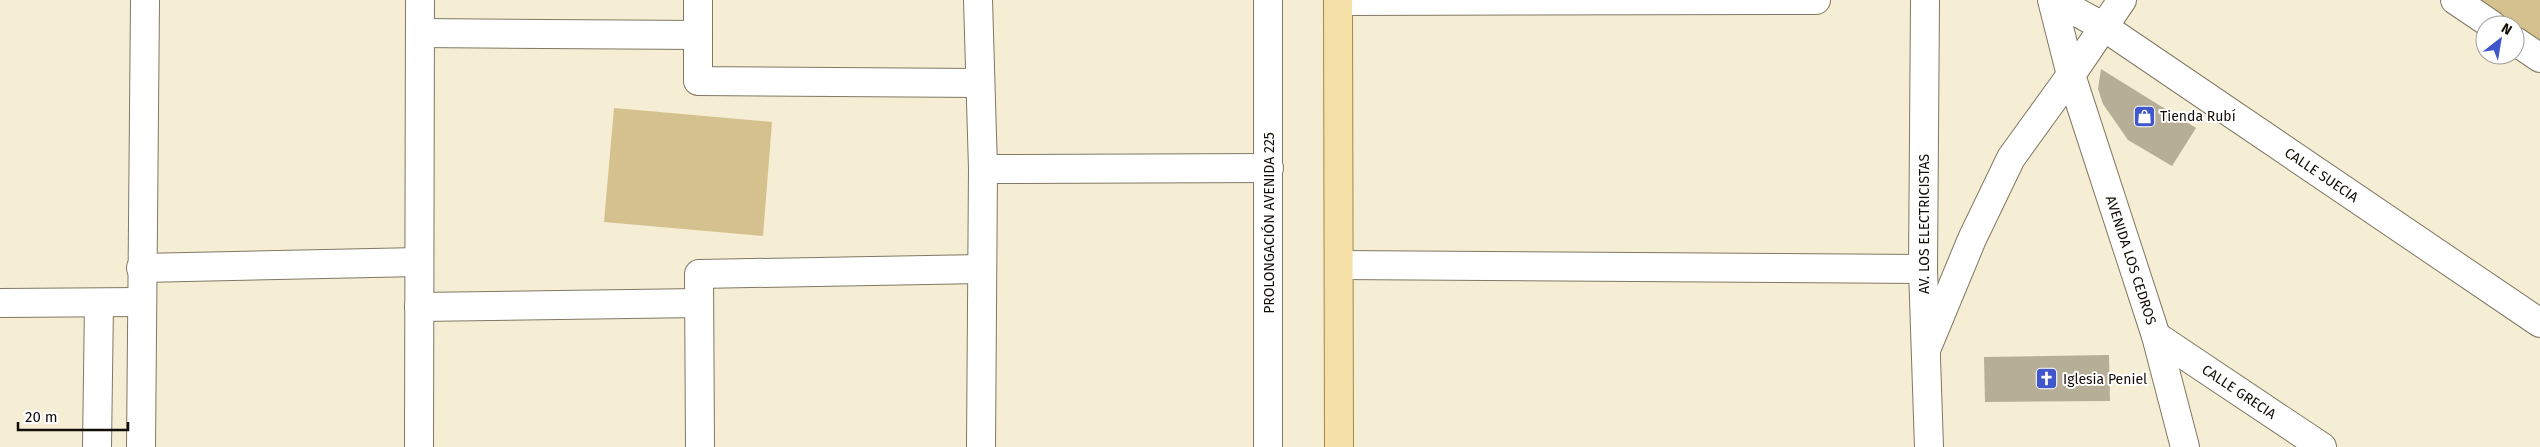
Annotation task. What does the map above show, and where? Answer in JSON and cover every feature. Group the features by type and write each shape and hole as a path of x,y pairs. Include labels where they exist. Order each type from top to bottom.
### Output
{"main road":[{"path":"1338,0 1339,447"}],"street":[{"path":"141,447 140,302 145,0"},
{"path":"419,447 420,0"},
{"path":"698,0 698,81 980,83"},
{"path":"978,0 983,169 980,447"},
{"name":"PROLONGACIÓN AVENIDA 225","path":"1268,0 1268,447"},
{"path":"1338,0 1816,0"},
{"name":"AV. LOS ELECTRICISTAS","path":"1924,0 1923,269 1929,447"},
{"name":"CALLE SUECIA","path":"2053,0 2104,26 2540,323"},
{"name":"AVENIDA LOS CEDROS","path":"2053,0 2072,75 2156,336 2185,447"},
{"path":"1926,350 1972,239 2011,158 2072,75 2122,0"},
{"path":"2456,0 2478,15"},
{"path":"420,32 698,35"},
{"path":"2525,48 2540,58"},
{"path":"983,169 1269,168"},
{"path":"141,268 419,262"},
{"path":"1339,265 1923,269"},
{"path":"700,447 699,274 982,269"},
{"path":"0,303 140,302"},
{"path":"97,447 99,303"},
{"path":"418,307 699,303"},
{"name":"CALLE GRECIA","path":"2156,336 2322,447"}],"shaded area":[{"path":"2478,0 2540,0 2540,41 2525,31 2525,15 2501,15"},
{"path":"614,108 772,122 763,236 604,222"}],"building":[{"name":"Tienda Rubí","path":"2101,69 2196,128 2172,166 2128,140 2103,104 2098,89"},
{"name":"Iglesia Peniel","path":"2109,355 2110,401 1985,402 1984,357"}],"place":[{"name":"Tienda Rubí","path":"2144,116"},
{"name":"Iglesia Peniel","path":"2047,379"}]}
